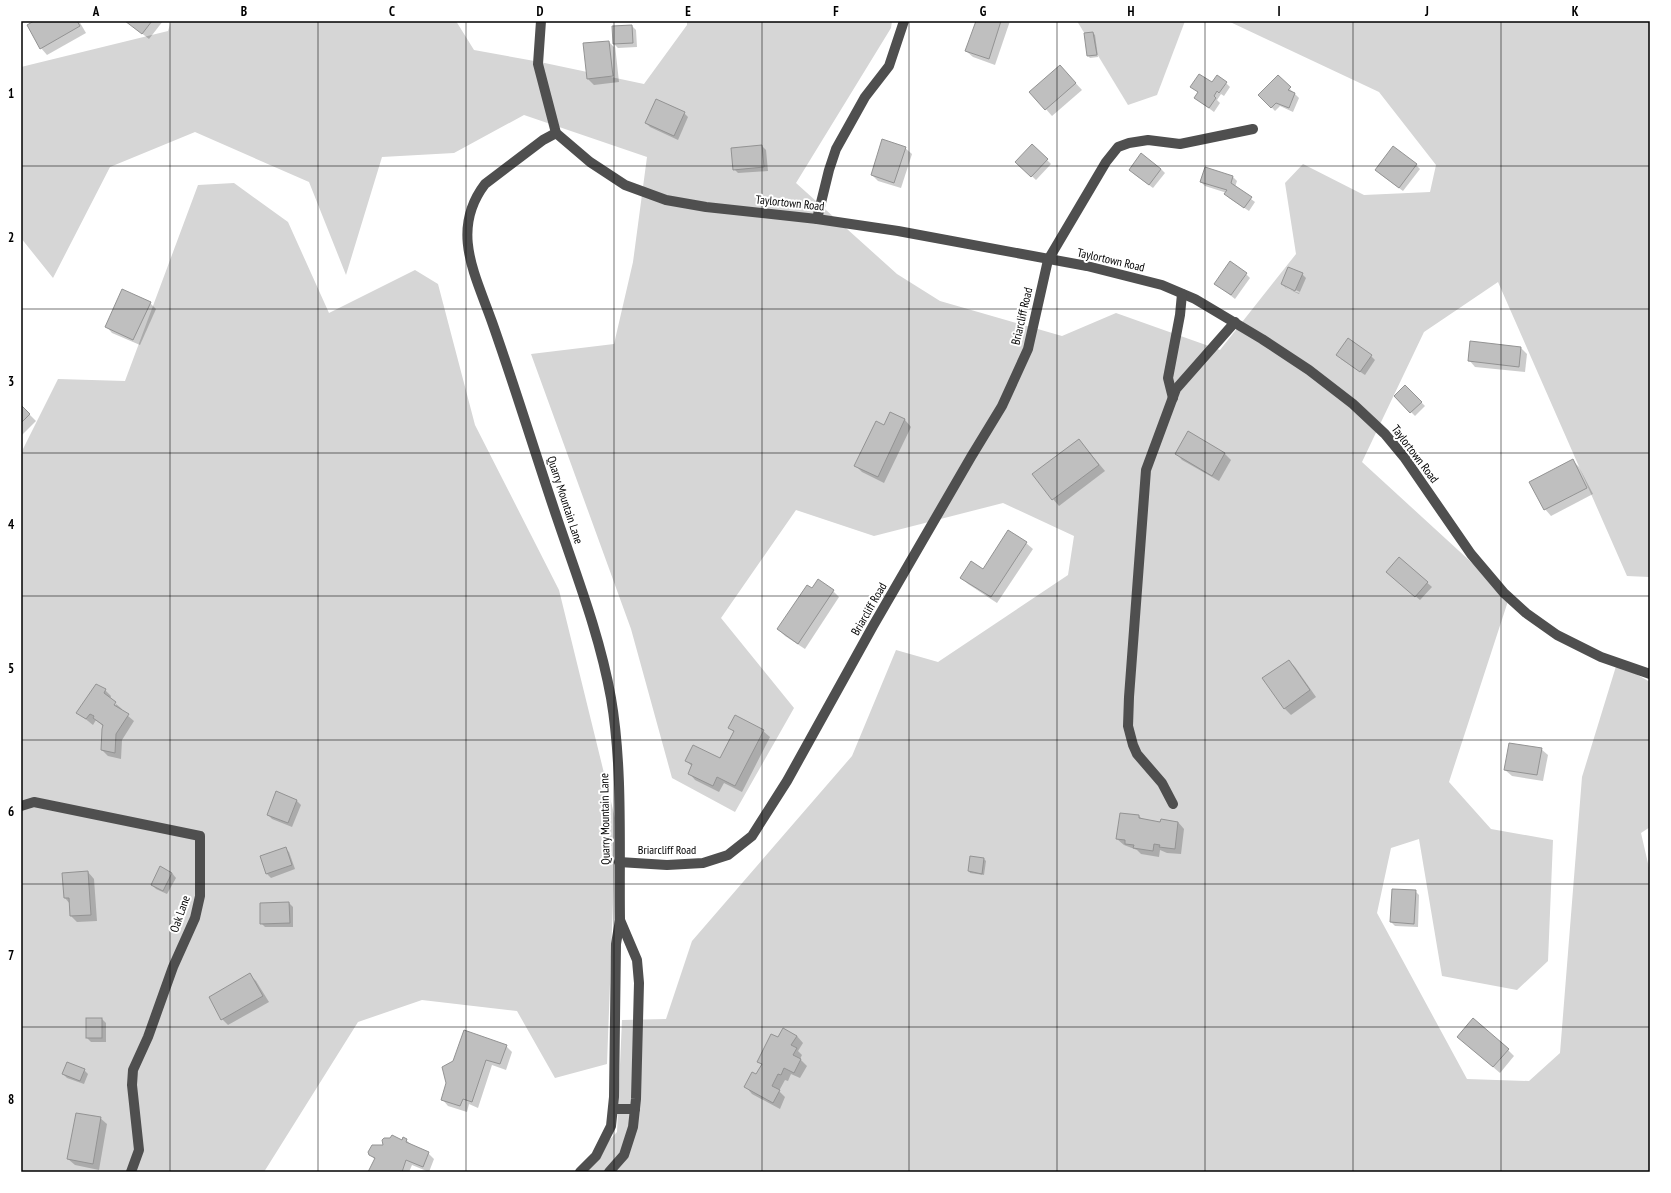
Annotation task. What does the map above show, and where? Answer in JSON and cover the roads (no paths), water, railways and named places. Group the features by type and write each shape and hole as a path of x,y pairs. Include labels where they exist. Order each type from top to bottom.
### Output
{"street":[{"path":"541,21 538,64 556,133"},
{"path":"817,219 829,170 836,149 865,97 889,66 904,21"},
{"name":"Briarcliff Road","path":"619,862 667,865 703,863 728,855 752,836 787,781 877,620 1002,406 1028,349 1048,260 1106,162 1118,147 1129,143 1148,140 1180,144 1253,129"},
{"name":"Taylortown Road","path":"556,133 590,162 625,186 666,200 706,207 817,219 898,231 1124,275 1162,285 1195,299 1235,322 1309,370 1353,404 1385,434 1404,457 1471,554 1504,593 1526,613 1541,625 1570,642 1601,657 1650,674"},
{"name":"Quarry Mountain Lane","path":"556,133 544,140 485,184 479,192 471,210 468,219 466,238 470,258 581,590 603,661 611,699 616,738 620,920 616,944 613,1109 611,1126 606,1138 596,1156 580,1172"},
{"path":"1173,398 1168,378 1180,315 1182,294"},
{"path":"1173,804 1162,783 1137,754 1128,726 1146,470 1176,389 1235,322"},
{"name":"Oak Lane","path":"21,806 34,802 200,836 200,896 195,918 173,967 148,1037 133,1070 132,1084 138,1131 138,1150 131,1172"},
{"name":"Quarry Mountain Lane","path":"609,1172 624,1155 633,1128 635,1109 639,983 637,960 620,920"},
{"path":"613,1109 635,1109"}]}
